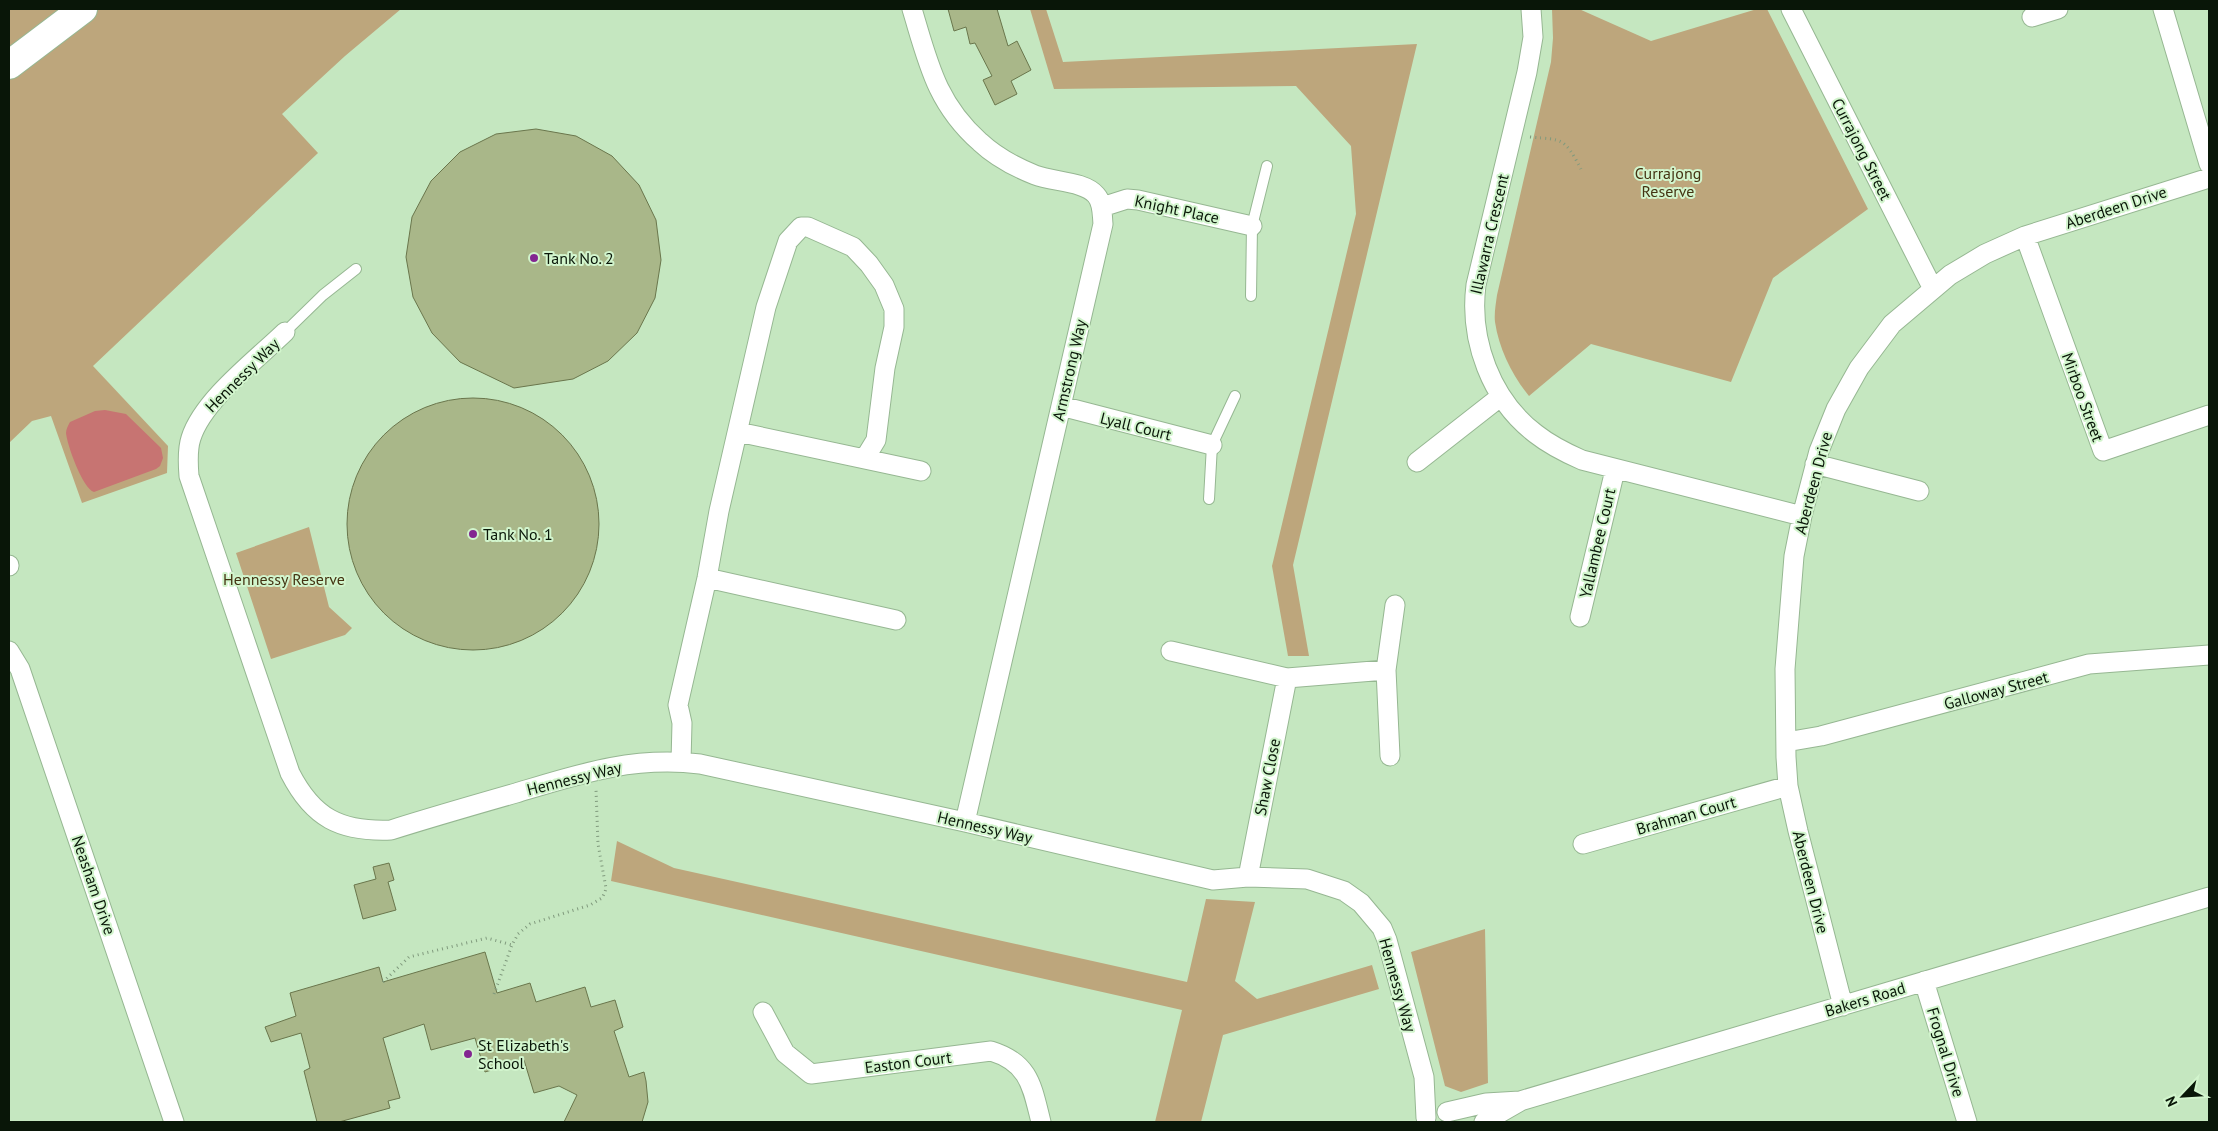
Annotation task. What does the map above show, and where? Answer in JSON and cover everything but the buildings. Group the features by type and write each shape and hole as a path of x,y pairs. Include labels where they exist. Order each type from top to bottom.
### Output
{"highway":[{"path":"9,65 84,9"}],"street":[{"path":"912,9 931,74 942,97 959,121 981,143 1011,164 1037,176 1088,188 1097,196 1102,207"},
{"name":"Illawarra Crescent","path":"1531,9 1533,36 1527,72 1479,272 1474,303 1482,354 1500,397 1535,434 1582,460 1615,470 1802,516"},
{"name":"Currajong Street","path":"1791,9 1934,288"},
{"path":"2032,17 2058,9"},
{"path":"2163,9 2209,164"},
{"name":"Aberdeen Drive","path":"1844,1006 1810,884 1788,786 1785,668 1794,556 1815,464 1836,409 1859,368 1892,324 1934,288 1985,254 2025,236 2209,178"},
{"name":"Knight Place","path":"1102,207 1133,199 1252,226"},
{"name":"Armstrong Way","path":"965,822 1103,224 1102,207"},
{"path":"675,762 670,718 678,705 707,578 719,511 766,307 776,272 788,241 801,227 808,227 853,247 870,264 884,285 894,309 894,327 884,368 876,440 865,458"},
{"name":"Mirboo Street","path":"2025,236 2103,451 2209,415"},
{"name":"Hennessy Way","path":"285,332 209,405 190,439 188,457 189,476 290,773 299,792 310,806 325,818 341,826 374,831 390,830 582,773 626,764 675,762 700,764 965,822 1213,880 1248,877 1307,879 1344,891 1361,903 1382,928 1387,940 1424,1077 1423,1120"},
{"path":"1417,462 1500,397"},
{"name":"Lyall Court","path":"1060,406 1212,445"},
{"path":"738,432 921,471"},
{"path":"1815,464 1920,491"},
{"name":"Yallambee Court","path":"1580,617 1615,470"},
{"path":"707,578 896,620"},
{"path":"1390,756 1386,670 1395,605"},
{"name":"Neasham Drive","path":"9,651 20,669 174,1122"},
{"path":"1170,651 1287,678 1386,670"},
{"name":"Galloway Street","path":"1786,742 1821,736 2090,664 2109,661 2209,655"},
{"name":"Shaw Close","path":"1248,877 1287,678"},
{"name":"Brahman Court","path":"1583,844 1788,786"},
{"name":"Bakers Road","path":"1423,1120 1437,1111 1449,1115 1486,1103 1520,1101 1924,981 2040,949 2209,897"},
{"name":"Frognal Drive","path":"1924,981 1967,1122"},
{"name":"Easton Court","path":"763,1012 785,1054 811,1074 991,1051 1007,1056 1025,1072 1031,1084 1041,1122"},
{"name":"Hennessy Way","path":"1424,1077 1449,1115"},
{"name":"Bakers Road","path":"1484,1122 1520,1101"}],"lane":[{"path":"1251,296 1252,226 1266,166"},
{"name":"Hennessy Way","path":"285,332 323,295 356,269"},
{"path":"1210,499 1212,445 1234,396"}],"path":[{"path":"1530,137 1555,138 1565,144 1581,169"},
{"path":"494,994 512,944 518,934 530,924 590,905 602,898 605,892 606,888 598,844 596,789"},
{"path":"383,982 409,957 487,938 512,944"}],"green space":[{"path":"9,9 401,9 345,56 282,114 318,153 93,366 168,446 167,473 82,503 51,416 32,421 9,443"},
{"path":"1030,9 1046,9 1063,62 1417,44 1293,565 1309,656 1288,656 1272,566 1356,214 1351,146 1296,86 1054,89"},
{"name":"Currajong Reserve","path":"1552,9 1579,9 1651,41 1757,9 1767,9 1868,209 1773,278 1731,382 1591,344 1529,396 1507,361 1497,332 1495,319 1497,295 1551,62 1553,38"},
{"name":"Hennessy Reserve","path":"309,527 329,607 352,628 345,635 271,659 236,553"},
{"path":"617,841 674,868 1187,982 1206,899 1255,902 1235,981 1257,999 1372,965 1379,989 1223,1035 1201,1122 1155,1122 1182,1010 611,881"},
{"path":"1485,929 1488,1083 1461,1092 1445,1086 1411,952"}],"shaded area":[{"path":"105,410 126,414 161,448 163,458 160,466 156,469 94,492 85,483 76,466 66,432 70,422 95,411"}],"place":[{"name":"Tank No. 2","path":"534,258"},
{"name":"Tank No. 1","path":"473,534"},
{"name":"St Elizabeth's School","path":"468,1054"}]}
